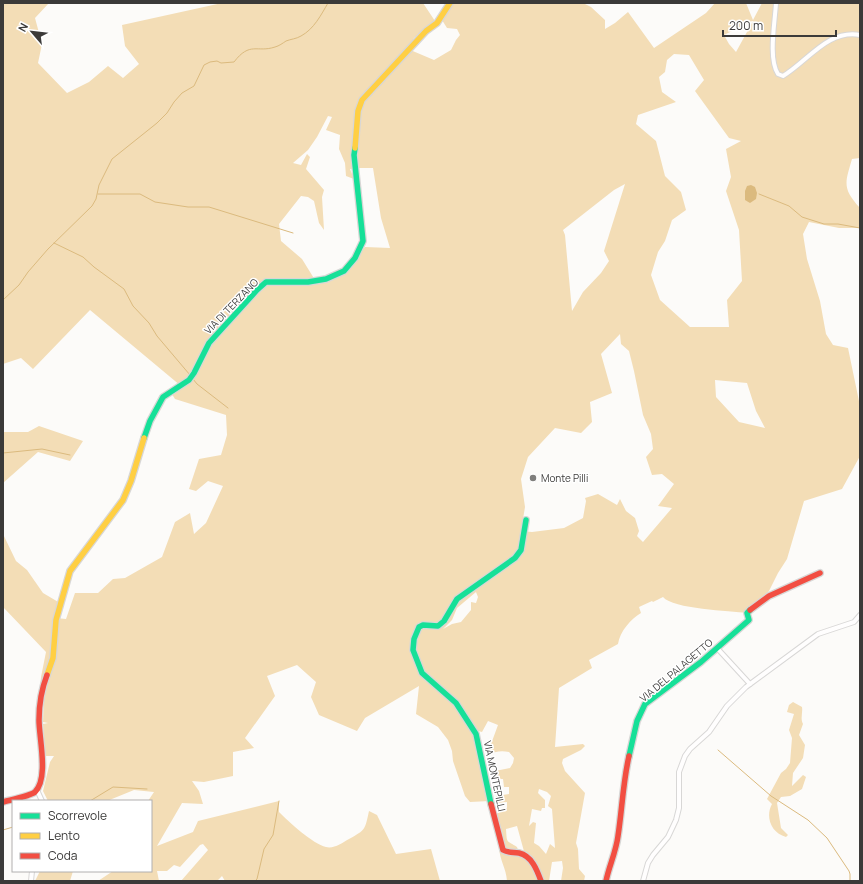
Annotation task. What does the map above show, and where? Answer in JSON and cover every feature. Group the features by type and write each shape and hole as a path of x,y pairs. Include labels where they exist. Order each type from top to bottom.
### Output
{"street":[{"name":"VIA DI TERZANO","path":"37,790 40,785 43,763 39,718 43,686 53,658 56,620 70,570 122,500 131,481 150,422 163,397 189,380 209,343 230,319 266,282 308,282 326,279 344,271 355,258 363,241 354,155 358,111 362,100 426,31 437,23 450,3"},
{"path":"776,3 773,59 775,69 778,74 783,76 832,39 844,35 860,35"},
{"name":"VIA MONTEPILLI","path":"526,520 521,550 515,558 457,599 444,621 438,626 423,625 419,627 414,639 413,650 422,673 456,703 476,734 491,806 503,850 506,852 525,855 536,868 541,881"},
{"name":"VIA DEL PALAGETTO","path":"606,881 608,869 616,847 626,769 637,721 645,704 717,648 749,620 747,613 769,596 820,573"},
{"path":"643,881 648,863 668,838 676,820 678,808 679,772 685,756 690,748 709,732 735,697 750,684 818,634 854,622 860,616"},
{"path":"717,648 750,684"},
{"path":"3,802 34,793 37,790 42,800"}],"shaded area":[{"path":"3,3 49,3 35,18 42,44 38,63 67,93 89,82 108,66 123,78 139,64 125,46 122,25 222,3 423,3 435,21 414,38 408,49 434,60 451,50 460,35 457,29 447,28 442,20 453,3 583,3 591,7 605,20 605,29 628,12 654,48 706,13 715,3 746,3 753,20 762,3 860,3 860,158 852,159 847,185 850,195 860,208 860,228 839,228 809,222 803,234 807,259 820,301 826,334 833,345 848,348 860,406 860,456 842,489 804,501 787,559 769,591 747,613 689,607 669,601 663,597 653,602 652,601 639,607 641,613 626,626 618,644 589,660 592,668 559,688 555,747 583,744 585,746 581,750 563,759 562,763 565,771 585,793 576,843 578,849 579,869 585,876 584,881 561,881 563,868 562,861 552,862 549,881 507,881 499,847 503,835 496,815 503,808 507,808 507,802 497,803 496,796 509,794 509,787 504,787 503,779 496,779 493,774 495,771 510,768 514,758 509,752 506,751 487,755 498,725 488,721 482,732 474,730 490,801 470,802 465,796 453,761 452,751 448,740 438,727 416,714 419,686 365,718 357,731 319,715 311,697 316,682 297,665 267,676 275,696 245,738 254,748 233,752 233,776 204,782 192,781 199,791 203,804 182,803 157,846 193,832 198,821 279,801 279,812 295,827 315,842 326,847 332,847 341,844 362,831 369,811 377,815 396,854 431,849 440,881 225,881 222,876 217,881 181,881 208,850 203,844 200,845 180,867 174,865 167,871 157,871 159,881 98,881 112,872 152,872 152,800 149,800 154,792 134,790 109,800 48,800 43,791 50,762 54,756 45,756 43,724 48,723 43,722 44,698 40,689 46,652 3,607 3,534 16,561 27,570 43,593 60,603 56,618 66,619 75,593 98,593 113,579 125,578 162,557 175,522 190,513 194,534 206,523 223,486 208,481 196,491 189,489 199,459 221,455 227,435 226,415 175,399 170,391 181,386 90,310 33,369 21,358 3,364","holes":["752,21 753,21 736,52 724,35","674,54 689,55 704,80 695,91 729,138 741,141 726,149 731,177 726,191 739,230 742,281 727,300 729,327 690,327 660,300 651,275 658,252 665,241 672,220 686,210 681,192 665,176 656,141 636,124 638,115 676,102 662,92 659,77 665,72 667,60","328,116 332,117 326,130 340,135 339,149 345,163 346,176 354,179 350,169 373,168 381,218 390,248 365,247 352,263 330,277 315,280 302,259 281,241 279,224 301,196 308,197 314,201 319,223 324,230 322,197 324,190 306,169 310,157 307,154 301,165 293,163 308,150","625,184 604,251 609,261 601,273 583,292 572,311 565,235 563,230 614,190","620,334 621,344 629,351 643,415 651,434 653,449 646,457 652,475 662,474 674,484 658,506 672,508 643,542 637,536 639,531 635,518 626,511 620,499 617,505 598,494 585,498 586,501 583,518 564,528 532,532 521,531 525,507 521,479 528,457 555,428 581,433 592,422 590,402 612,393 601,354","715,380 747,383 756,411 765,428 739,422 716,397","476,592 478,597 476,603 471,602 471,610 461,622 452,624 443,629 452,620 457,608","539,789 547,792 551,796 548,806 552,809 555,848 550,844 546,854 534,843 536,823 533,822 529,826 532,809 541,811 542,808 545,808 545,800 538,793","517,826 525,855 519,853 517,847 509,842 507,839 506,829"]},
{"path":"751,185 755,187 757,193 756,199 750,203 745,200 745,191 747,186"},
{"path":"39,426 83,441 70,461 38,452 3,483 3,432 28,432"},
{"path":"793,702 802,707 803,724 799,735 805,745 803,758 793,773 792,786 803,775 806,777 802,789 790,796 781,797 777,803 781,828 788,835 786,837 776,832 771,824 769,814 772,804 767,799 781,773 790,763 792,738 789,730 794,714 787,712 789,705"},
{"path":"40,872 73,872 70,881 35,881"}],"waterway":[{"path":"3,300 19,285 48,249 92,206 96,199 99,185 112,159 157,123 167,113 182,93 194,86 204,65 217,61 221,63 234,62 249,50 269,49 299,37 310,30 328,3"},
{"path":"98,194 140,194 155,202 188,207 209,207 293,233"},
{"path":"759,194 789,206 802,217 824,224 838,224 860,228"},
{"path":"54,243 83,257 124,289 133,306 149,323 157,336 190,375"},
{"path":"193,379 197,384 228,408"},
{"path":"3,453 42,449 70,455"},
{"path":"718,750 771,796 808,820 827,838 849,871 850,881"},
{"path":"92,800 113,787 147,789"},
{"path":"255,881 257,879 264,849 273,835 279,801"},
{"path":"3,830 12,827"}],"traffic: fast":[{"path":"144,438 150,421 163,397 189,380 209,343 266,282 308,282 326,279 344,271 355,258 363,241 354,155 355,148"},
{"path":"491,804 476,734 456,703 422,673 413,650 414,639 419,627 423,625 438,626 444,621 457,599 515,558 521,550 526,520"},
{"path":"629,756 637,721 645,704 701,662 749,620 747,613 750,610"}],"traffic: slow":[{"path":"355,148 358,111 362,100 426,31 437,23 450,3"},
{"path":"47,675 53,658 56,620 70,571 123,500 131,481 144,438"}],"traffic: jam":[{"path":"750,610 769,596 820,573"},
{"path":"3,802 35,792 39,786 42,777 39,720 42,691 47,675"},
{"path":"606,881 617,842 629,756"},
{"path":"491,804 503,850 519,853 531,860 541,881"}],"place":[{"name":"Monte Pilli","path":"533,478"}]}
